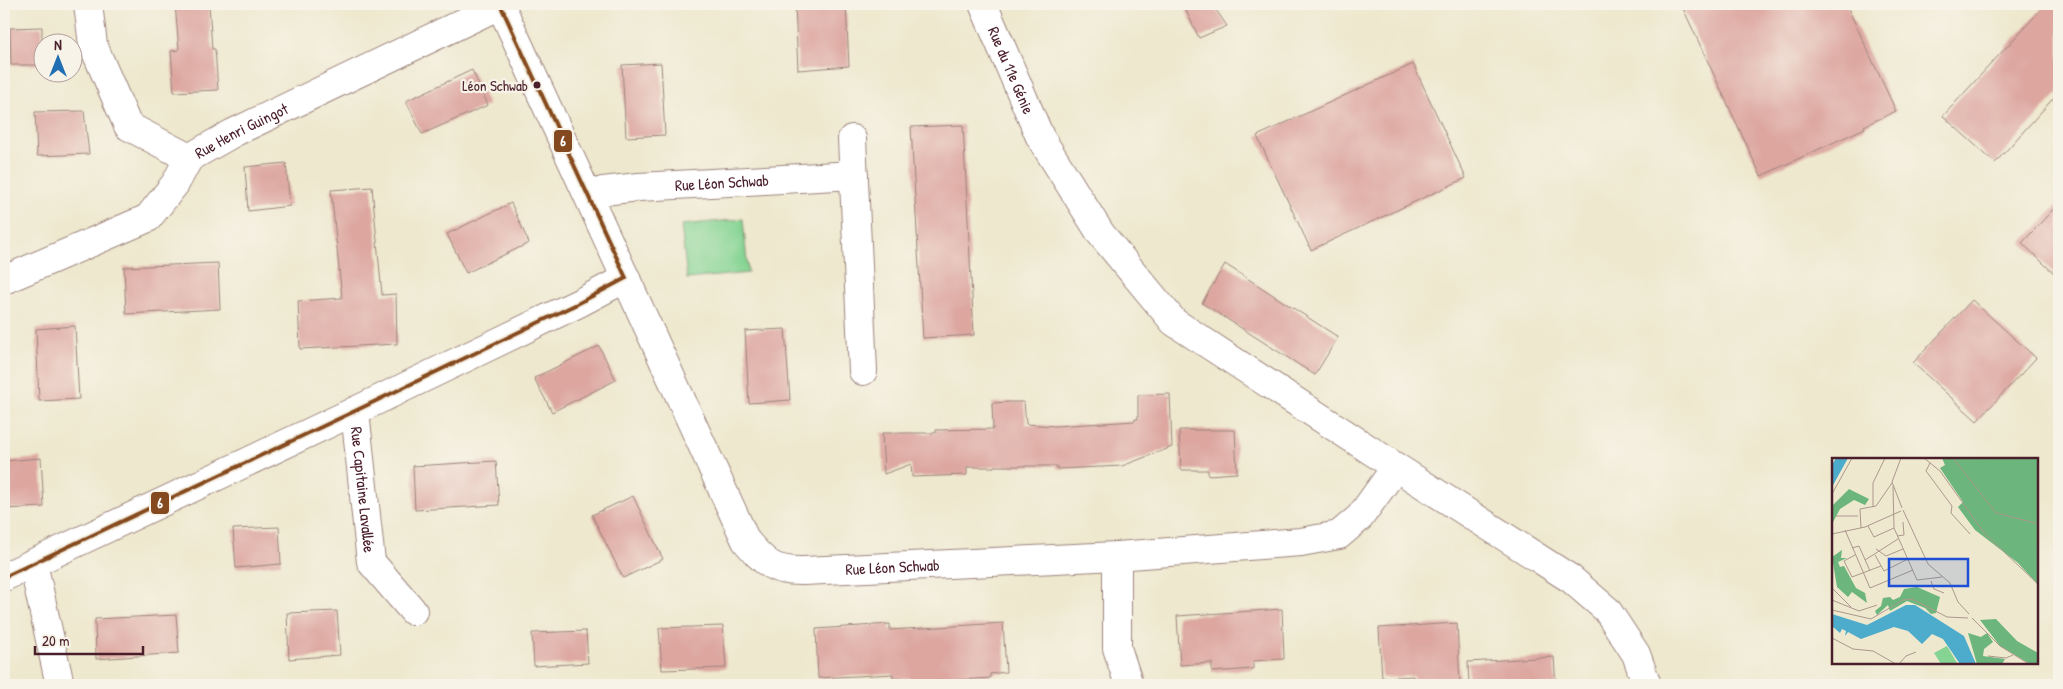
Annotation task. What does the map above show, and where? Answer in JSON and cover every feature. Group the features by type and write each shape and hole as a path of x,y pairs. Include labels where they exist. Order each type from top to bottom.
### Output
{"street":[{"path":"88,4 93,45 128,126 189,158"},
{"name":"Rue Henri Guingot","path":"4,280 148,218 175,184 189,158 233,133 500,4"},
{"name":"Rue Léon Schwab","path":"500,4 746,540 765,562 788,572 1117,556 1301,542 1339,534 1360,517 1396,468"},
{"name":"Rue du 11e Génie","path":"983,4 1040,137 1101,234 1174,322 1396,468 1572,579 1607,610 1636,654 1646,685"},
{"path":"852,139 862,371"},
{"name":"Rue Léon Schwab","path":"589,196 603,191 639,187 854,175"},
{"name":"Rue Capitaine Lavallée","path":"4,577 355,411 579,303 626,278"},
{"name":"Rue Capitaine Lavallée","path":"355,411 371,562 413,611"},
{"path":"1117,556 1117,648 1129,685"},
{"path":"33,563 60,685"}],"green space":[{"path":"743,219 748,273 687,279 681,225"}],"building":[{"path":"175,4 209,4 212,49 215,49 218,90 174,92 171,51 179,50"},
{"path":"795,4 846,4 849,66 798,70"},
{"path":"1183,4 1212,4 1227,26 1199,38"},
{"path":"1681,4 1846,4 1896,111 1864,126 1865,128 1761,176"},
{"path":"2046,4 2059,4 2059,92 1995,163 1943,116"},
{"path":"42,27 42,32 32,32 32,65 11,65 10,28"},
{"path":"661,63 665,135 626,137 622,65"},
{"path":"1413,64 1466,178 1311,250 1257,136"},
{"path":"472,70 488,105 422,134 406,101"},
{"path":"84,111 89,154 37,156 35,112"},
{"path":"963,125 974,335 923,338 911,127"},
{"path":"286,163 290,206 248,211 245,167"},
{"path":"372,187 382,295 396,294 397,344 300,349 298,301 342,298 331,190"},
{"path":"511,203 529,243 466,273 447,234"},
{"path":"2059,203 2059,278 2022,243"},
{"path":"218,263 220,309 126,314 124,267"},
{"path":"1225,264 1338,337 1315,375 1202,303"},
{"path":"1972,300 2036,358 1977,421 1913,363"},
{"path":"75,326 79,399 39,401 36,329"},
{"path":"785,329 790,400 749,403 745,331"},
{"path":"599,346 616,380 552,412 534,378"},
{"path":"1170,394 1172,447 1122,466 1057,469 1057,466 967,467 967,475 912,477 911,464 884,474 882,433 936,433 936,430 993,429 992,403 1008,402 1024,402 1026,424 1055,426 1135,421 1135,419 1138,419 1138,395"},
{"path":"1179,430 1235,430 1237,473 1208,475 1208,470 1181,470"},
{"path":"41,458 44,507 4,509 4,461"},
{"path":"496,461 499,505 415,510 413,466"},
{"path":"633,496 663,559 623,578 592,515"},
{"path":"279,527 281,564 236,568 233,529"},
{"path":"1282,609 1284,659 1253,661 1253,669 1212,672 1212,663 1180,665 1177,616"},
{"path":"337,611 340,655 289,659 287,613"},
{"path":"176,615 179,653 96,659 95,619"},
{"path":"1003,623 1006,672 990,674 990,678 909,683 909,678 893,679 893,674 818,678 816,629 890,624 890,630"},
{"path":"1457,623 1460,685 1417,685 1417,679 1413,679 1413,676 1382,678 1379,628"},
{"path":"723,626 726,668 662,670 659,628"},
{"path":"586,631 588,663 534,666 532,633"},
{"path":"1554,657 1556,685 1469,685 1468,662"}],"transit line":[{"name":"6","path":"500,4 626,278"},
{"name":"6","path":"4,577 355,411 579,303 626,278"}],"place":[{"name":"Léon Schwab","path":"537,85"}]}
